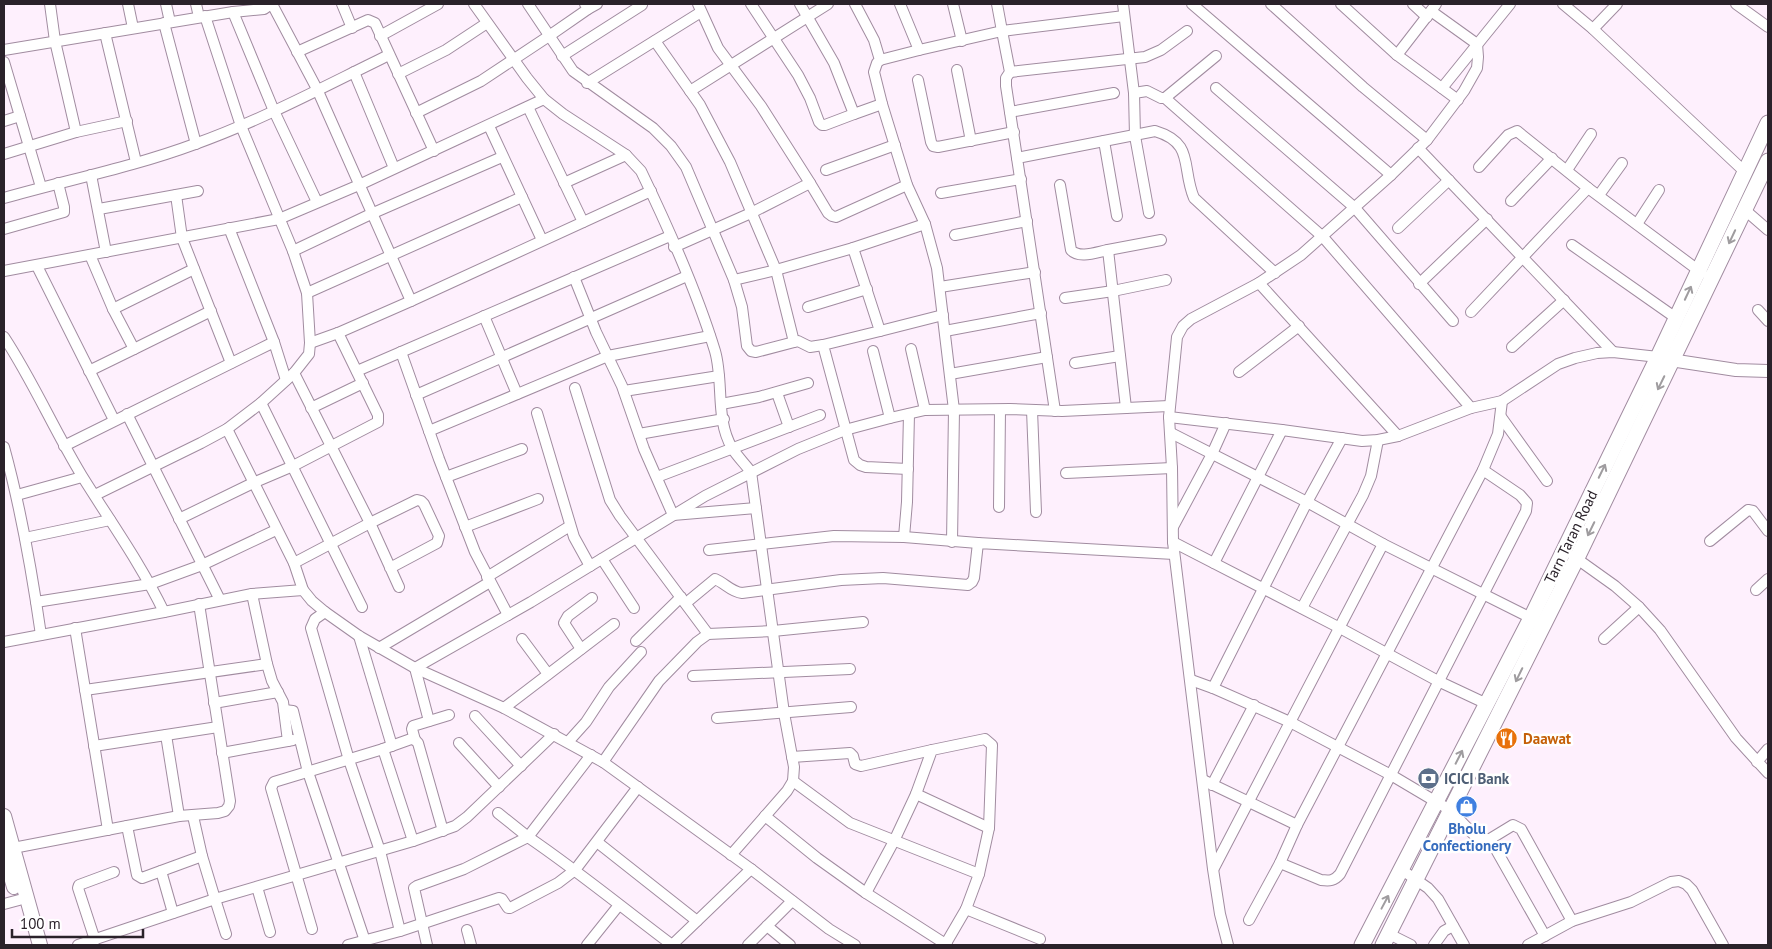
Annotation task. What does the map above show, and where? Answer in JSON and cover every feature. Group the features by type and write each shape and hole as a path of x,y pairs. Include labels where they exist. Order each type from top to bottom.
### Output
{"main road":[{"name":"Tarn Taran Road","path":"1665,359 1676,318 1768,123"},
{"name":"Tarn Taran Road","path":"1386,940 1665,359 1712,280 1745,210 1766,171"},
{"name":"Tarn Taran Road","path":"1362,945 1531,618 1570,554"},
{"path":"4,816 7,850 31,945"},
{"path":"7,850 40,945"}],"street":[{"path":"50,4 55,41 76,132"},
{"path":"128,4 133,28"},
{"path":"166,4 167,23 196,144"},
{"path":"95,495 153,468 227,429 261,404 294,373 309,354 307,292 293,251 242,126 196,4"},
{"path":"4,50 233,12 264,9 271,4 317,90 411,301"},
{"path":"342,4 352,28"},
{"path":"380,36 438,4"},
{"path":"474,4 544,99 563,114 626,155 641,171 703,313 716,354 721,404 726,430 732,448 751,472 784,713 794,767 793,781 788,791 731,855"},
{"path":"528,4 574,71 587,83 653,128 671,146 686,167 734,280 742,307 747,346 751,351 756,352 794,342 803,342 810,347 823,345 943,315"},
{"path":"562,56 642,4"},
{"path":"751,4 798,75 810,98 818,122 825,126 882,104"},
{"path":"800,4 824,42 854,114"},
{"path":"690,91 828,4"},
{"path":"855,4 874,40 880,60"},
{"path":"900,4 919,50"},
{"path":"952,4 962,41"},
{"path":"997,4 1010,72 1006,78 1006,86 1055,411"},
{"path":"1122,4 1134,93 1135,136 1149,213"},
{"path":"1192,4 1391,175"},
{"path":"1271,4 1427,140"},
{"path":"1341,4 1397,54 1458,100"},
{"path":"1228,945 1220,914 1213,869 1207,783 1174,554 1169,406 1177,337 1183,326 1191,319 1259,283 1301,255 1323,237 1427,140 1458,100 1477,68 1477,44 1431,10 1413,4"},
{"path":"1442,88 1510,4"},
{"path":"1563,4 1593,28 1745,172"},
{"path":"1593,28 1617,4"},
{"path":"1736,4 1768,27"},
{"path":"416,113 481,81 549,36 590,5"},
{"path":"587,83 656,40 700,8 718,48 761,106 828,213 836,217 908,185"},
{"path":"1397,54 1431,10"},
{"path":"233,12 274,111 317,202"},
{"path":"952,542 954,410 937,268 925,224 908,185 882,104 874,72 876,63 880,60 919,50 1002,31 1124,16"},
{"path":"298,52 368,20 375,23 434,151"},
{"path":"398,74 446,50 487,23"},
{"path":"1010,72 1130,59 1154,54 1186,31"},
{"path":"105,33 136,162"},
{"path":"656,40 709,121 730,162 776,270 794,342"},
{"path":"4,198 165,155 196,144 242,126 389,55"},
{"path":"1165,98 1216,56"},
{"path":"4,62 41,187"},
{"path":"957,70 971,141"},
{"path":"354,72 394,168"},
{"path":"918,80 933,146 938,147 1014,132"},
{"path":"1216,88 1355,208 1453,321"},
{"path":"1134,93 1147,91 1165,98 1323,237 1471,408"},
{"path":"1010,112 1114,92"},
{"path":"4,271 279,219 434,151 544,99"},
{"path":"528,107 583,222"},
{"path":"4,121 20,116"},
{"path":"4,154 51,138 127,121"},
{"path":"488,126 542,240"},
{"path":"1017,158 1156,131 1174,138 1184,152 1190,190 1194,198 1275,273"},
{"path":"1479,166 1508,135 1517,131 1588,188 1712,280"},
{"path":"1567,170 1591,134"},
{"path":"1104,141 1117,216"},
{"path":"826,170 895,145"},
{"path":"1418,148 1613,352"},
{"path":"564,183 626,155"},
{"path":"293,251 502,156"},
{"path":"1511,201 1552,158"},
{"path":"1599,195 1622,162"},
{"path":"91,175 106,252"},
{"path":"941,192 1021,178"},
{"path":"1398,228 1449,180"},
{"path":"4,229 64,212 58,183"},
{"path":"674,247 713,231 810,183"},
{"path":"1060,185 1071,250 1074,253 1080,255 1161,240"},
{"path":"1471,312 1588,188"},
{"path":"1637,224 1659,190"},
{"path":"99,209 198,191"},
{"path":"310,343 338,333 411,301 650,191"},
{"path":"176,195 182,238 232,363"},
{"path":"307,292 522,197"},
{"path":"1745,210 1768,230"},
{"path":"1419,284 1487,219"},
{"path":"955,235 1027,221"},
{"path":"734,280 853,248 925,224"},
{"path":"229,228 274,342 286,380"},
{"path":"357,371 670,236"},
{"path":"1572,245 1676,318"},
{"path":"853,248 880,330"},
{"path":"1108,250 1126,408"},
{"path":"90,255 113,309 134,349"},
{"path":"37,266 114,420"},
{"path":"113,309 194,269"},
{"path":"940,287 1035,272"},
{"path":"416,394 687,276"},
{"path":"574,277 590,318 624,391 639,434 674,515"},
{"path":"1065,298 1113,291 1166,280"},
{"path":"1259,283 1398,436"},
{"path":"808,306 867,289"},
{"path":"1512,347 1564,300"},
{"path":"1758,310 1768,321"},
{"path":"89,371 211,311"},
{"path":"945,332 1041,312"},
{"path":"484,316 517,394"},
{"path":"1239,372 1299,326"},
{"path":"179,519 293,466 378,422 378,415 338,333"},
{"path":"429,431 608,356 710,336"},
{"path":"4,337 17,357 82,477 150,584 164,612"},
{"path":"64,446 274,342"},
{"path":"823,345 854,460 866,467 908,469"},
{"path":"911,349 925,410"},
{"path":"873,351 890,418"},
{"path":"401,352 475,552 508,615"},
{"path":"1169,417 1362,441 1378,440 1398,436 1471,408 1502,401 1558,364 1596,353 1613,352 1736,370 1768,371"},
{"path":"1074,363 1120,356"},
{"path":"950,374 1047,357"},
{"path":"294,373 370,523 399,587"},
{"path":"624,391 719,376"},
{"path":"311,408 363,382"},
{"path":"721,404 777,393 808,384"},
{"path":"575,388 610,500 708,634"},
{"path":"777,393 789,427"},
{"path":"1248,920 1280,863 1297,825 1483,470 1498,434 1502,401"},
{"path":"261,404 362,607"},
{"path":"414,668 508,615 705,496 798,448 845,430 925,410 1055,411 1169,406"},
{"path":"999,507 1000,410"},
{"path":"1032,410 1036,512"},
{"path":"537,413 570,526 590,566"},
{"path":"127,414 220,600"},
{"path":"904,536 909,414"},
{"path":"657,477 820,416"},
{"path":"1501,417 1547,482"},
{"path":"639,434 724,420"},
{"path":"1173,527 1212,454 1226,423"},
{"path":"227,429 294,564 303,590 325,612 359,636 414,668 504,708 603,762 855,945"},
{"path":"1214,564 1282,430"},
{"path":"1171,433 1307,502 1383,544 1531,618"},
{"path":"1213,688 1307,502 1342,438"},
{"path":"1302,608 1348,524 1371,476 1378,440"},
{"path":"4,447 17,494 26,538 41,636"},
{"path":"446,477 522,449"},
{"path":"1066,473 1172,468"},
{"path":"1280,863 1321,880 1335,880 1340,874 1526,511 1527,503 1520,495 1483,470"},
{"path":"17,494 82,477"},
{"path":"465,527 538,499"},
{"path":"294,564 370,523 417,500 422,501 439,536 437,543 390,568"},
{"path":"674,515 756,508"},
{"path":"1710,541 1748,510 1753,511 1768,530"},
{"path":"26,538 110,520"},
{"path":"379,648 570,526"},
{"path":"36,602 150,584 202,565 276,530"},
{"path":"709,550 834,536 904,536 952,542 1174,554"},
{"path":"1173,542 1438,681 1487,704"},
{"path":"636,641 683,600 715,579 736,592 767,590 840,580 883,578 968,585 974,578 978,543"},
{"path":"1213,869 1383,544"},
{"path":"1570,554 1615,586 1639,607 1660,630 1736,738 1768,773"},
{"path":"602,559 634,608"},
{"path":"1756,590 1768,579"},
{"path":"4,642 252,594 303,590"},
{"path":"252,594 267,664 272,681 282,696 288,741"},
{"path":"581,649 564,623 568,616 592,598"},
{"path":"7,850 179,816 218,813 225,811 229,806 230,801 199,604"},
{"path":"1604,638 1639,607"},
{"path":"325,612 315,619 311,628 350,760 380,851 400,931"},
{"path":"603,762 659,681 697,642 708,634 773,631 863,622"},
{"path":"504,708 614,624"},
{"path":"74,628 108,830"},
{"path":"359,636 413,841"},
{"path":"522,639 548,674"},
{"path":"568,742 586,722 609,687 641,652"},
{"path":"85,690 267,664"},
{"path":"414,668 429,721"},
{"path":"694,676 850,669"},
{"path":"1191,680 1254,705 1290,722 1391,775 1450,810 1479,840 1490,839 1513,825 1521,829 1572,921"},
{"path":"214,703 278,692"},
{"path":"1207,783 1254,705"},
{"path":"717,718 851,707"},
{"path":"284,710 293,711 308,772 365,941"},
{"path":"443,831 412,728 449,715"},
{"path":"475,716 521,766"},
{"path":"94,746 218,727"},
{"path":"78,945 173,913 413,841 455,826 467,817 554,734"},
{"path":"166,735 179,816"},
{"path":"222,753 300,739"},
{"path":"312,929 271,788 274,782 350,760 411,739 415,740"},
{"path":"765,816 866,894 946,945 966,909 979,874 989,828 992,745 990,742 985,739 860,766 855,764 850,753 792,757"},
{"path":"459,743 499,787"},
{"path":"866,894 916,794 932,750"},
{"path":"1757,762 1768,750"},
{"path":"427,945 414,892 417,886 464,868 528,837 591,755"},
{"path":"793,781 850,823 979,874"},
{"path":"1207,783 1297,825"},
{"path":"348,945 400,931 499,898 510,908 558,883 575,870 638,787"},
{"path":"916,794 989,828"},
{"path":"498,813 672,945 751,869"},
{"path":"193,816 202,856 226,934"},
{"path":"127,826 137,875 142,878 202,856"},
{"path":"1490,839 1545,936"},
{"path":"598,842 697,921"},
{"path":"1402,870 1428,888 1438,899 1464,945"},
{"path":"160,871 173,913"},
{"path":"95,940 78,888 79,885 114,872"},
{"path":"1528,945 1572,921 1632,902 1671,882 1679,881 1686,884 1692,890 1724,945"},
{"path":"257,887 270,932"},
{"path":"4,904 19,900"},
{"path":"748,945 792,901"},
{"path":"587,945 619,906"},
{"path":"966,909 1040,939"},
{"path":"767,926 790,945"},
{"path":"1434,945 1444,931 1453,926"},
{"path":"467,930 471,945"},
{"path":"1386,940 1412,945"}],"place":[{"name":"Daawat","path":"1507,739"},
{"name":"ICICI Bank","path":"1428,779"},
{"name":"Bholu Confectionery","path":"1467,806"}]}
